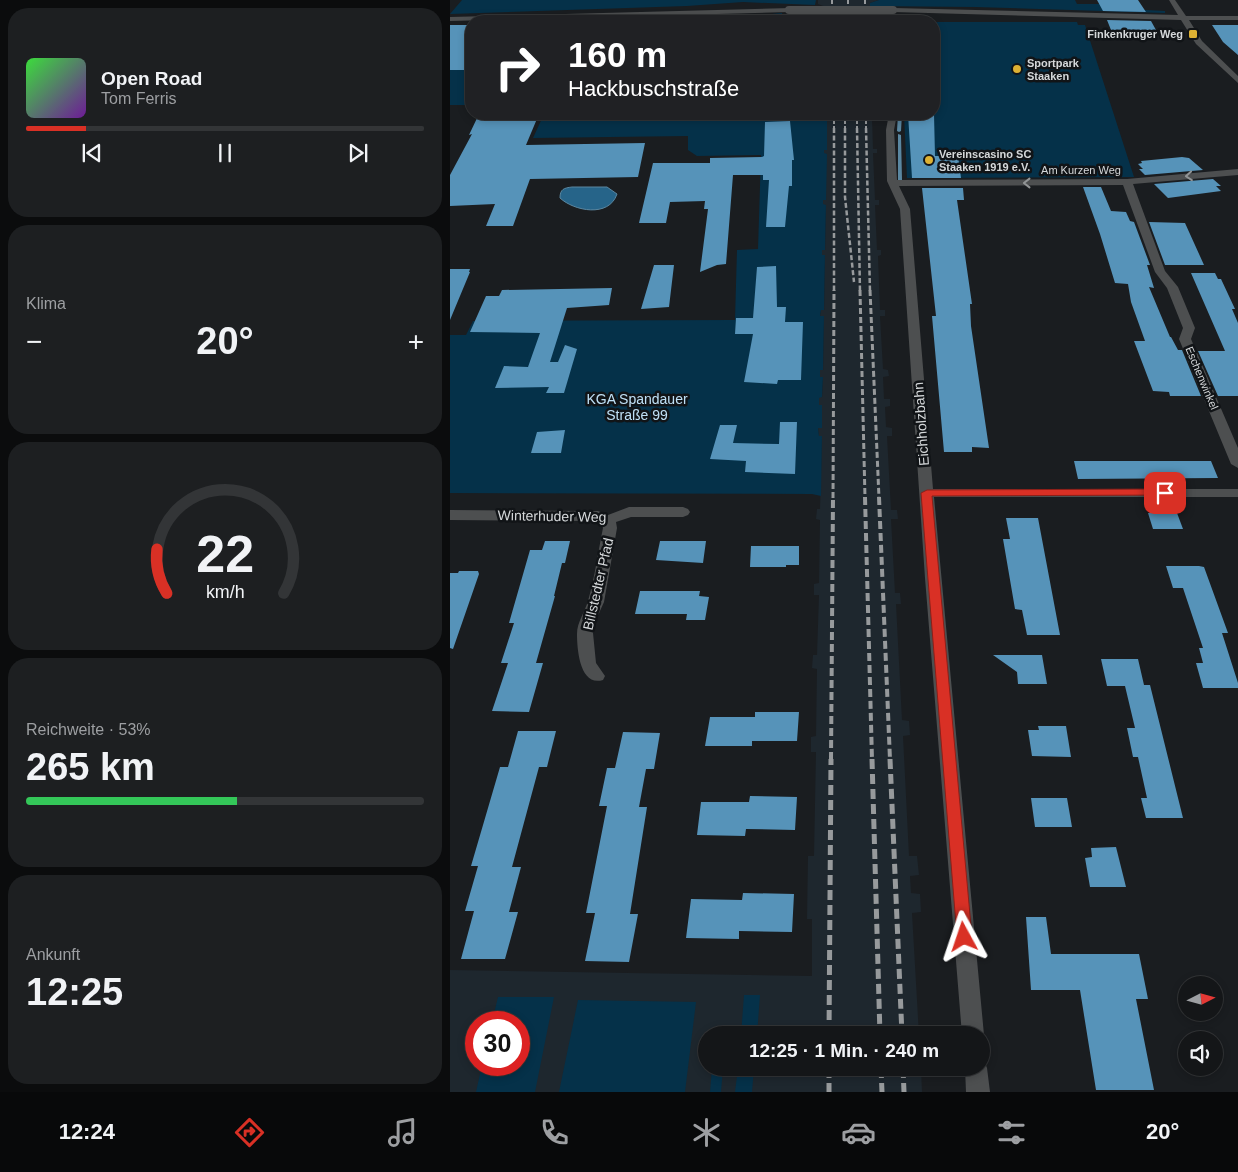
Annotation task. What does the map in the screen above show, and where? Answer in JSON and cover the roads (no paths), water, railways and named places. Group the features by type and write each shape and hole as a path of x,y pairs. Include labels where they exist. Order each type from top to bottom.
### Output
{"street":[{"path":"1172,0 1199,42 1238,81"},
{"path":"601,15 789,10 908,10 1238,18"},
{"path":"907,15 908,10"},
{"path":"450,19 465,19"},
{"name":"Eichholzbahn","path":"891,120 890,133 892,181 905,209 972,1026"},
{"name":"Am Kurzen Weg","path":"894,183 1127,182 1238,172"},
{"name":"Eschenwinkel","path":"1127,182 1160,272 1172,287 1185,320 1188,328 1185,338 1238,464"},
{"path":"927,493 1238,493"},
{"name":"Winterhuder Weg","path":"450,515 598,516 608,520 629,512 683,512"},
{"name":"Billstedter Pfad","path":"597,676 588,664 585,633 587,622 596,602 610,528 608,520"},
{"path":"977,1076 978,1092"}],"waterway":[{"path":"899,131 900,120"},
{"path":"899,135 900,180"}],"railway":[{"path":"832,0 832,15"},
{"path":"848,0 848,15"},
{"path":"865,0 865,15"},
{"path":"834,120 834,290"},
{"path":"845,120 845,197 854,282"},
{"path":"857,120 857,128"},
{"path":"866,120 866,128"},
{"path":"857,128 860,292"},
{"path":"866,128 870,292"},
{"path":"833,498 834,290"},
{"path":"860,290 865,498"},
{"path":"870,290 879,498"},
{"path":"831,760 833,497"},
{"path":"865,497 872,760"},
{"path":"879,497 890,760"},
{"path":"829,1026 831,759"},
{"path":"872,759 880,1026"},
{"path":"890,759 902,1026"},
{"path":"829,1076 829,1092"},
{"path":"881,1076 882,1092"},
{"path":"903,1076 904,1092"}],"place":[{"name":"Finkenkruger Weg","path":"1193,34"},
{"name":"Sportpark Staaken","path":"1017,69"},
{"name":"Vereinscasino SC Staaken 1919 e.V.","path":"929,160"}],"park label":[{"name":"KGA Spandauer Straße 99","path":"637,408"}]}
